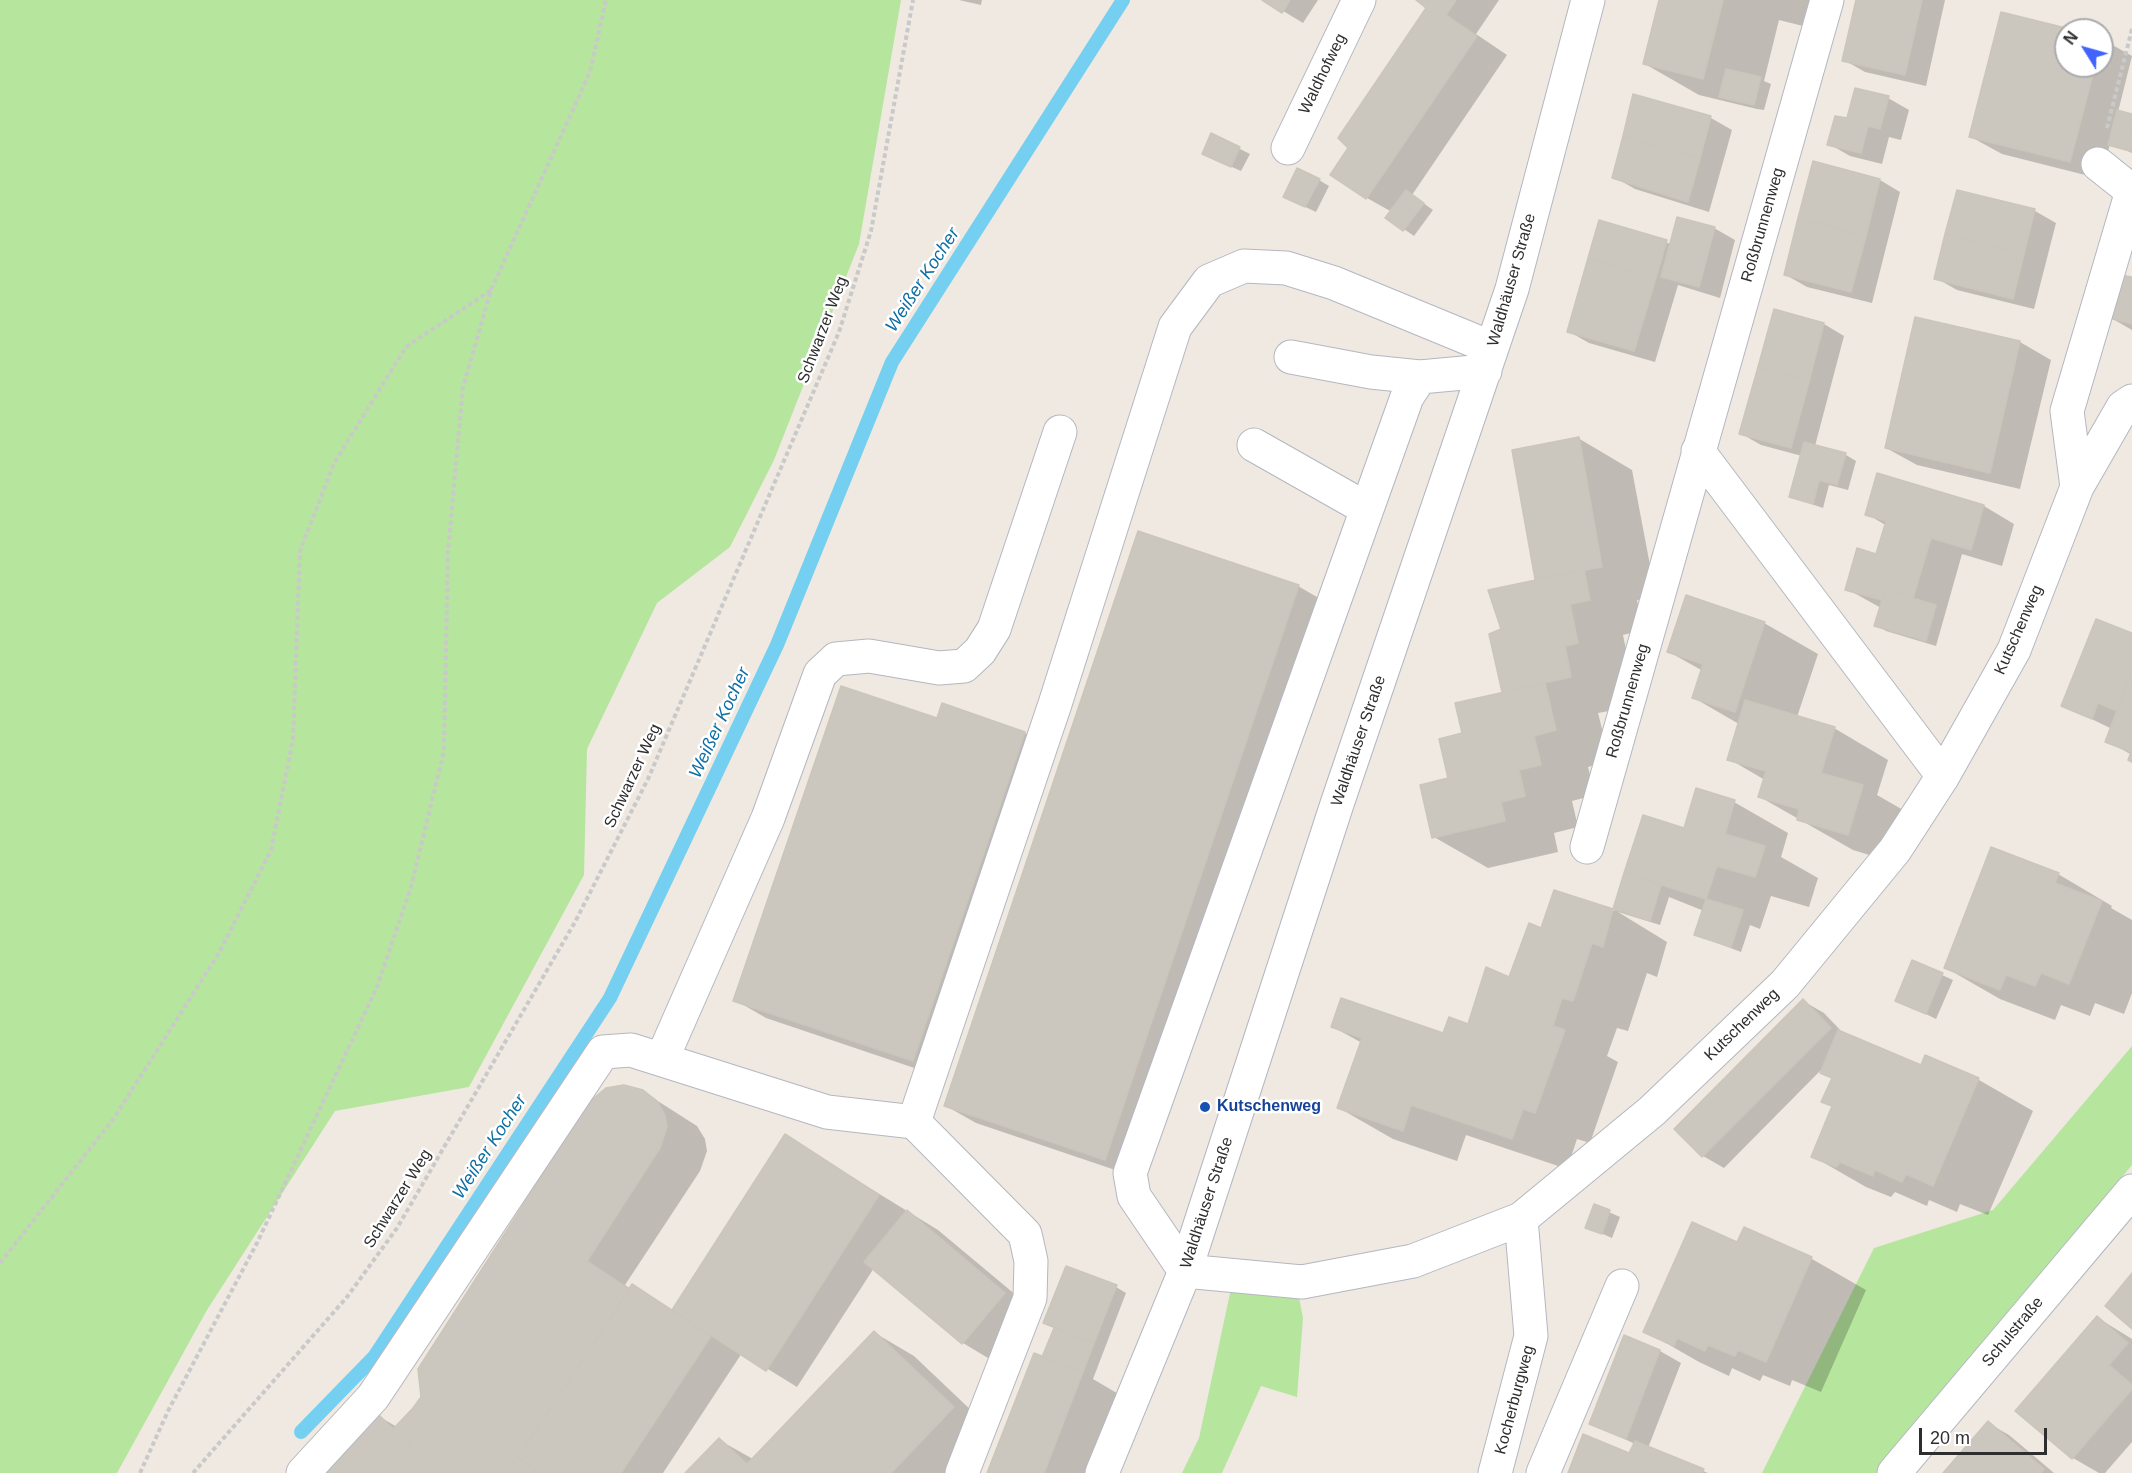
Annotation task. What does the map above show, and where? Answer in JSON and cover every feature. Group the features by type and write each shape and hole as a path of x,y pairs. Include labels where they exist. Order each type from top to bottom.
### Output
{"street":[{"name":"Waldhofweg","path":"1288,148 1359,0"},
{"name":"Waldhäuser Straße","path":"1102,1473 1185,1271 1337,804 1512,290 1588,0"},
{"name":"Roßbrunnenweg","path":"1587,847 1827,0"},
{"name":"Kutschenweg","path":"2077,488 2067,411 2132,191 2098,164"},
{"path":"914,1122 1055,704 1175,327 1209,281 1244,266 1286,268 1334,283 1488,359"},
{"path":"1291,357 1371,372 1420,377 1488,359"},
{"path":"1185,1271 1134,1196 1130,1173 1407,397 1420,377"},
{"name":"Kutschenweg","path":"1185,1271 1302,1282 1413,1261 1521,1219 1652,1111 1785,984 1895,850 1943,776 2014,650 2077,488 2123,407 2132,401"},
{"path":"662,1059 768,818 820,674 836,658 869,656 939,668 964,666 980,651 994,629 1060,432"},
{"path":"1254,445 1367,509"},
{"path":"1698,451 1943,776"},
{"path":"303,1473 373,1397 603,1052 631,1050 827,1112 914,1122 1025,1234 1031,1261 1030,1298 962,1473"},
{"name":"Schulstraße","path":"1894,1473 2132,1191"},
{"name":"Kocherburgweg","path":"1495,1473 1532,1336 1521,1219"},
{"path":"1543,1473 1622,1286"}],"path":[{"path":"140,1473 168,1411 257,1243 377,987 411,887 444,751 448,551 463,387 491,290 590,72 606,0"},
{"name":"Schwarzer Weg","path":"193,1473 347,1297 397,1228 575,922 648,779 839,332 870,231 913,0"},
{"path":"2098,164 2132,29"},
{"path":"0,1263 114,1118 219,953 271,850 293,739 300,551 334,463 405,346 491,290"}],"green space":[{"path":"0,0 901,0 859,244 774,460 730,547 657,603 587,749 584,875 469,1087 335,1111 207,1310 117,1473 0,1473"},
{"path":"2132,1046 2132,1165 1878,1473 1762,1473 1874,1248 1993,1210"},
{"path":"1232,1284 1297,1287 1303,1318 1297,1397 1261,1386 1222,1473 1182,1473 1199,1438"}],"building":[{"path":"1262,0 1290,0 1282,13"},
{"path":"1416,0 1456,0 1446,15 1477,36 1366,199 1330,175 1348,148 1338,138 1426,8"},
{"path":"1659,0 1723,0 1703,79 1643,64"},
{"path":"1856,0 1922,0 1905,75 1842,61"},
{"path":"2001,12 2054,25 2054,78 2092,78 2070,162 1969,137"},
{"path":"1726,69 1761,77 1754,105 1719,97"},
{"path":"1855,88 1889,96 1880,129 1868,126 1861,153 1827,145 1835,116 1847,118"},
{"path":"1633,94 1711,116 1700,159 1623,136"},
{"path":"2117,110 2132,114 2132,127 2126,150 2108,145"},
{"path":"2132,127 2132,151 2126,150"},
{"path":"1211,133 1240,147 1231,167 1202,154"},
{"path":"1623,136 1700,159 1688,202 1612,178"},
{"path":"1813,161 1880,179 1866,236 1798,218"},
{"path":"1297,168 1320,179 1305,207 1283,197"},
{"path":"1406,190 1424,203 1403,231 1385,218"},
{"path":"1957,190 2035,209 2024,254 1945,234"},
{"path":"1677,217 1715,227 1699,287 1661,277"},
{"path":"1798,218 1866,236 1851,292 1784,275"},
{"path":"1599,220 1667,240 1656,278 1588,258"},
{"path":"1945,234 2024,254 2013,299 1934,279"},
{"path":"1588,258 1656,278 1634,351 1567,332"},
{"path":"2120,275 2132,277 2132,324 2109,318"},
{"path":"1774,309 1824,323 1809,382 1758,367"},
{"path":"1915,317 2020,341 1990,473 1885,448"},
{"path":"1758,367 1809,382 1791,448 1739,434"},
{"path":"1579,437 1602,567 1535,579 1512,450"},
{"path":"1804,442 1846,453 1837,485 1819,480 1813,504 1789,497"},
{"path":"1877,473 1984,505 1971,550 1931,538 1913,598 1885,590 1882,600 1845,590 1857,548 1876,554 1886,521 1865,515"},
{"path":"1138,531 1299,585 1105,1160 944,1106"},
{"path":"1584,570 1590,600 1570,604 1578,643 1565,646 1571,677 1502,692 1489,634 1501,629 1488,590"},
{"path":"1885,590 1936,605 1926,641 1874,626"},
{"path":"1686,595 1765,622 1735,712 1692,698 1703,664 1667,652"},
{"path":"2096,619 2132,633 2132,671 2117,711 2098,703 2092,719 2061,706"},
{"path":"2132,671 2132,762 2128,760 2131,752 2105,742"},
{"path":"1545,683 1556,730 1534,736 1541,765 1519,770 1525,796 1501,802 1505,821 1432,838 1420,785 1448,778 1439,739 1462,733 1455,703"},
{"path":"841,686 937,718 942,703 1025,732 913,1061 733,1001"},
{"path":"1745,700 1835,727 1821,773 1863,785 1848,835 1797,820 1799,809 1758,797 1766,771 1727,760"},
{"path":"1696,788 1735,800 1725,834 1765,846 1755,877 1717,866 1706,899 1624,873 1643,815 1684,828"},
{"path":"1991,847 2059,873 2055,883 2102,901 2069,984 2041,973 2035,986 2006,975 2000,990 1944,968"},
{"path":"1624,873 1661,885 1650,921 1613,909"},
{"path":"1554,890 1613,909 1603,947 1592,943 1573,1001 1562,998 1553,1026 1565,1030 1535,1113 1523,1109 1512,1139 1411,1105 1403,1131 1337,1108 1362,1038 1331,1027 1341,998 1443,1033 1449,1017 1468,1024 1486,967 1509,977 1529,923 1541,928"},
{"path":"1706,899 1743,910 1731,947 1694,935"},
{"path":"1912,960 1943,973 1926,1014 1895,1001"},
{"path":"1803,999 1831,1028 1702,1157 1674,1129"},
{"path":"1838,1030 1921,1065 1925,1055 1979,1078 1933,1186 1906,1174 1902,1182 1875,1170 1873,1176 1840,1162 1836,1167 1811,1157 1832,1106 1821,1102 1832,1078 1820,1073"},
{"path":"624,1085 643,1090 657,1101 665,1115 667,1127 660,1148 587,1261 629,1289 508,1473 419,1473 412,1466 421,1456 408,1443 428,1423 413,1408 421,1397 418,1369 589,1102 606,1088"},
{"path":"785,1134 879,1195 766,1371 672,1310"},
{"path":"1594,1204 1610,1210 1602,1234 1585,1228"},
{"path":"907,1210 1005,1293 962,1344 864,1262"},
{"path":"1692,1222 1737,1242 1744,1227 1812,1257 1766,1362 1738,1350 1735,1356 1708,1345 1705,1351 1677,1338 1674,1346 1643,1332"},
{"path":"1066,1266 1117,1285 1094,1343 1043,1323"},
{"path":"2132,1273 2132,1329 2105,1306"},
{"path":"632,1284 711,1336 621,1473 541,1473 518,1458"},
{"path":"2097,1316 2128,1343 2109,1365 2132,1385 2132,1389 2072,1459 2015,1411"},
{"path":"1054,1328 1094,1343 1083,1372 1042,1357"},
{"path":"874,1331 954,1407 891,1473 685,1473 719,1438 747,1464"},
{"path":"1624,1335 1660,1350 1626,1439 1589,1424"},
{"path":"1034,1353 1083,1372 1044,1473 987,1473"},
{"path":"413,1408 428,1423 408,1443 421,1456 412,1466 419,1473 324,1473 379,1415 393,1429"},
{"path":"1988,1421 2044,1469 2041,1473 1943,1473"},
{"path":"1583,1434 1629,1453 1635,1441 1704,1469 1702,1473 1568,1473"},
{"path":"518,1458 541,1473 508,1473"}],"waterway":[{"name":"Weißer Kocher","path":"301,1432 374,1357 610,998 777,645 892,362 1123,0"}],"place":[{"name":"Kutschenweg","path":"1205,1107"}]}
